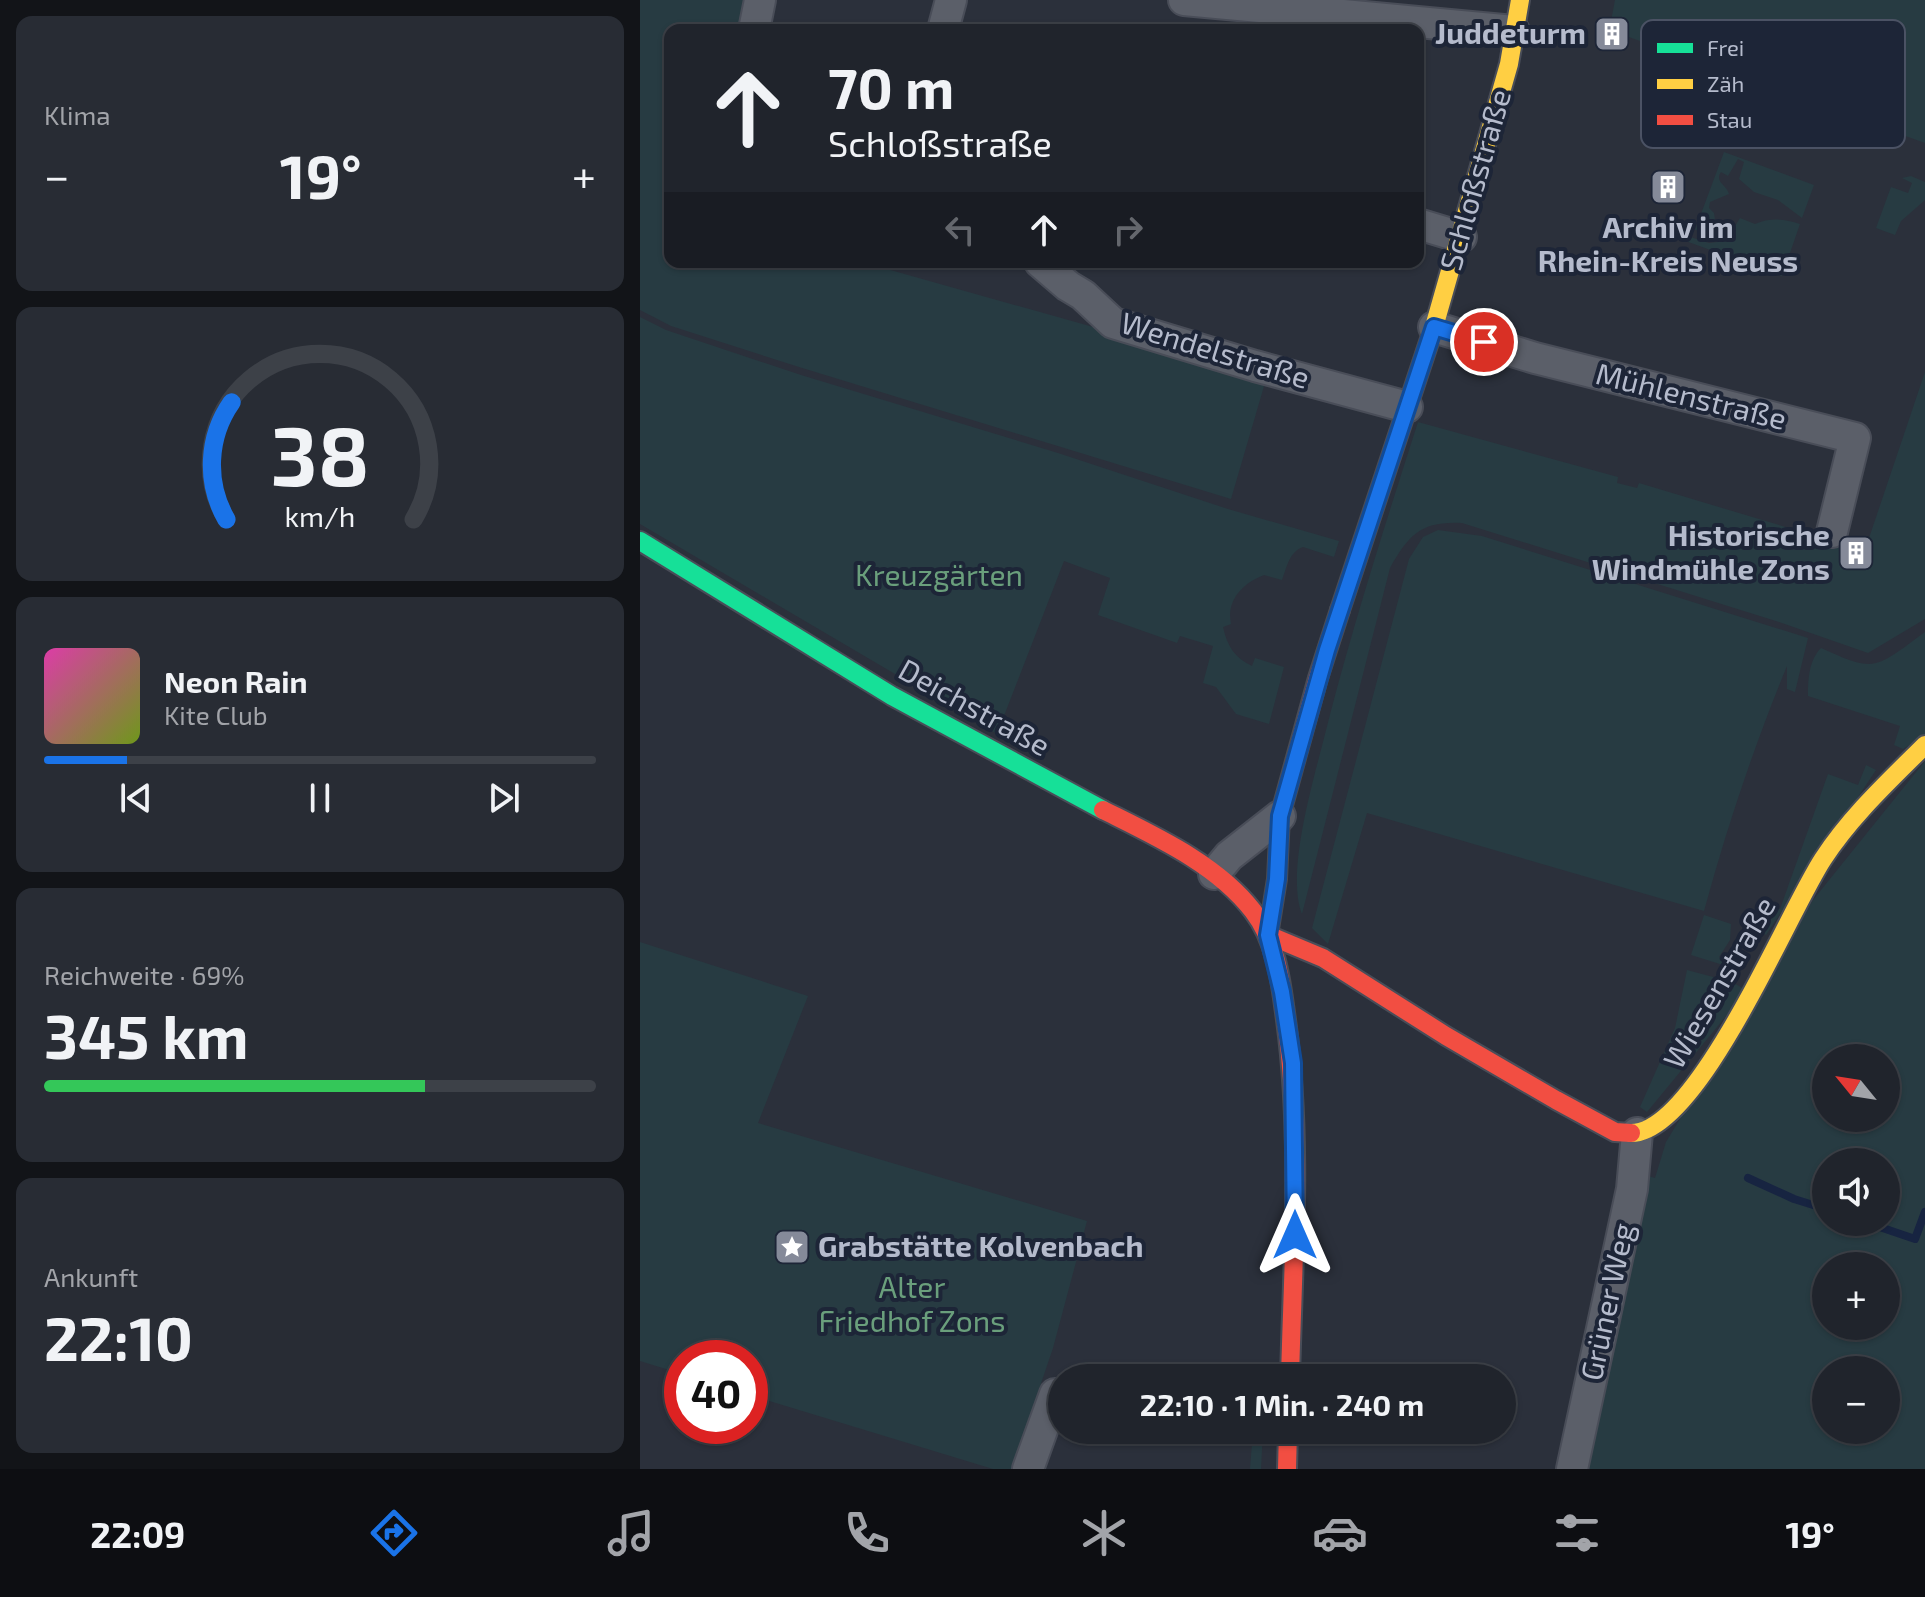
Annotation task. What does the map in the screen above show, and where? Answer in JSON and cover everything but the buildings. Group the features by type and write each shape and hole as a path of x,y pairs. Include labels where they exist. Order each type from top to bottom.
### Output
{"street":[{"path":"755,24 760,0"},
{"path":"945,24 951,0"},
{"name":"Schloßstraße","path":"1268,935 1277,879 1280,816 1322,664 1461,237 1509,64 1520,0"},
{"path":"1204,1 1514,31"},
{"path":"1424,226 1461,237"},
{"name":"Wendelstraße","path":"1047,268 1113,323 1407,407"},
{"name":"Mühlenstraße","path":"1434,327 1535,358 1855,438 1832,532"},
{"name":"Deichstraße","path":"640,541 920,712 1125,822 1214,874 1244,900 1268,935"},
{"name":"Wiesenstraße","path":"1637,1133 1652,1128 1681,1103 1712,1061 1822,860 1855,815 1925,745"},
{"path":"1214,874 1229,856 1280,816"},
{"path":"1268,935 1323,958 1446,1036 1615,1132 1637,1133"},
{"path":"1268,935 1282,992 1293,1063 1295,1235 1290,1364"},
{"name":"Grüner Weg","path":"1572,1469 1632,1189 1637,1133"},
{"path":"1028,1469 1048,1413"},
{"path":"1287,1469 1288,1444"}],"green space":[{"path":"640,0 746,0 740,24 664,24 664,268 883,268 1267,376 1231,499 799,367 671,326 640,310"},
{"path":"1615,0 1925,0 1925,143 1905,136 1905,20 1641,20 1641,41 1626,36 1623,26 1611,21"},
{"path":"1724,152 1814,185 1802,218 1778,200 1754,192 1739,179 1744,162 1738,159 1728,176 1721,172 1719,175 1729,194 1710,202 1709,208 1715,220 1703,229 1695,230"},
{"path":"1911,176 1925,182 1925,200 1901,221 1895,235 1876,228 1891,187 1908,193 1912,183 1902,178"},
{"path":"1740,218 1755,224 1778,220 1800,224 1782,276 1639,224 1641,221 1709,243 1726,241"},
{"name":"Kreuzgärten","path":"640,317 666,330 801,375 1339,541 1334,557 1303,547 1292,556 1282,580 1264,575 1249,583 1234,600 1231,624 1223,627 1233,651 1246,663 1252,666 1255,658 1284,667 1269,724 1236,714 1216,687 1203,683 1213,646 1180,636 1177,643 1098,615 1110,578 1064,561 997,734 640,524"},
{"path":"1925,372 1925,619 1868,653 1462,523 1437,524 1411,538 1390,568 1302,914 1297,876 1307,805 1356,621 1418,422 1618,477 1617,483 1637,488 1639,483 1842,544 1842,560 1846,566 1856,570 1868,563 1872,556 1868,541"},
{"path":"1438,530 1482,536 1808,638 1795,692 1787,689 1787,666 1763,726 1704,911 1367,813 1328,944 1312,928 1409,559 1423,537"},
{"path":"1925,632 1925,735 1903,749 1894,745 1900,726 1808,696 1812,664 1821,648 1848,660 1870,664 1888,658"},
{"path":"1925,761 1925,1469 1582,1469 1638,1206 1648,1176 1655,1178 1666,1142 1813,900"},
{"path":"1866,765 1876,770 1766,935 1760,931 1759,918 1763,904 1780,909 1828,774 1858,785"},
{"path":"1704,915 1731,924 1730,940 1719,957 1736,969 1691,955"},
{"name":"Alter Friedhof Zons","path":"640,942 808,996 758,1123 1087,1221 1053,1348 1012,1469 993,1469 768,1400 768,1340 664,1340 664,1368 640,1361"},
{"path":"1687,970 1732,982 1744,989 1736,1004 1647,1112 1640,1107 1675,1028"},
{"path":"1252,1444 1262,1444 1261,1469 1250,1469"}],"waterway":[{"path":"1748,1178 1812,1205"},
{"path":"1900,1234 1915,1239 1925,1212"}],"traffic: fast":[{"path":"640,541 892,696 1103,810"}],"traffic: slow":[{"path":"1340,610 1434,327 1509,64 1520,0"},
{"path":"1631,1133 1657,1123 1684,1098 1739,1016 1823,859 1858,814 1925,745"}],"traffic: jam":[{"path":"1268,935 1277,879 1280,816 1340,610"},
{"path":"1103,810 1184,853 1222,879 1253,911 1273,949 1286,1020 1294,1109 1290,1364"},
{"path":"1268,935 1323,958 1446,1036 1556,1100 1615,1132 1631,1133"},
{"path":"1287,1469 1288,1444"}],"place":[{"name":"Juddeturm","path":"1612,34"},
{"name":"Archiv im Rhein-Kreis Neuss","path":"1668,187"},
{"name":"Historische Windmühle Zons","path":"1856,553"},
{"name":"Grabstätte Kolvenbach","path":"792,1247"}],"route":[{"path":"1295,1235 1293,1063 1282,992 1268,935 1277,879 1280,816 1318,678 1434,327 1484,342"}]}
